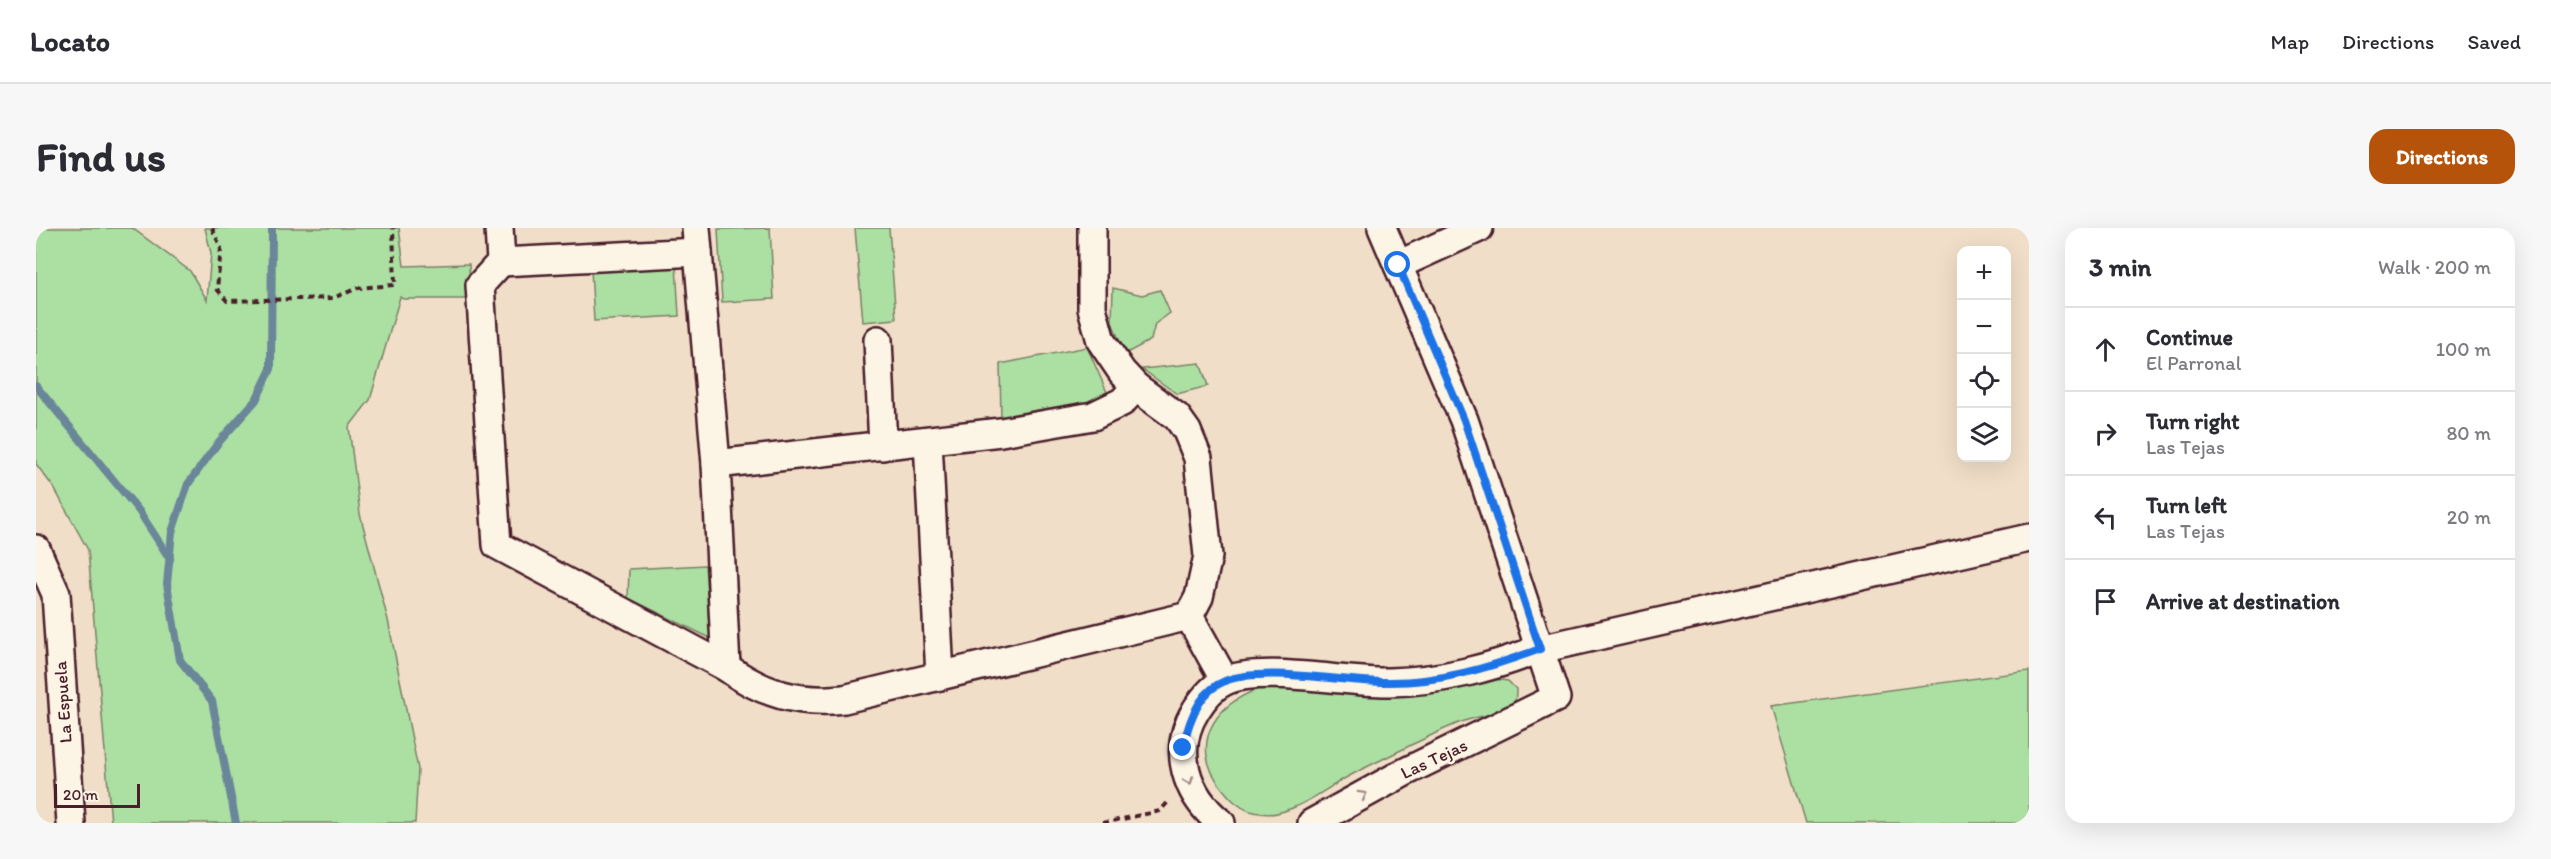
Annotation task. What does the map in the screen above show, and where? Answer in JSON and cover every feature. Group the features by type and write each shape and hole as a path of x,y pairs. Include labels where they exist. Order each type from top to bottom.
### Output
{"street":[{"path":"499,228 501,262"},
{"path":"726,667 716,464 697,235 501,262 480,285 497,545 726,667 755,686 776,695 821,701 844,699 1189,616 1199,597 1208,556 1198,458 1190,437 1177,417 1136,387 1110,356 1095,325 1092,308 1092,228"},
{"path":"1382,228 1464,420 1540,649"},
{"path":"1398,265 1479,228"},
{"path":"878,340 883,446"},
{"path":"716,464 1001,432 1093,416 1122,402 1136,387"},
{"path":"928,441 940,676"},
{"path":"1221,823 1207,812 1188,781 1183,748 1192,716 1206,696 1226,681 1263,675 1358,681 1416,681 1473,672 1540,649 2029,538"},
{"name":"La Espuela","path":"36,549 56,594 71,823"},
{"path":"1189,616 1226,681"},
{"name":"Las Tejas","path":"1312,823 1403,773 1556,698 1540,649"}],"path":[{"path":"212,228 221,248 217,289 227,301 244,301 333,298 358,288 395,285 393,228"},
{"path":"1103,823 1160,811 1188,781"}],"green space":[{"path":"36,228 132,228 190,271 207,300 211,253 205,228 399,228 404,266 469,264 470,299 403,299 400,297 370,400 349,427 360,514 388,620 418,769 415,823 111,823 88,550 54,488 36,464"},
{"path":"770,228 774,299 722,302 718,229"},
{"path":"855,228 889,228 896,319 863,322"},
{"path":"676,265 679,316 594,321 591,270"},
{"path":"1113,288 1142,295 1160,290 1170,313 1155,324 1151,340 1125,354 1112,322"},
{"path":"1087,347 1110,399 1001,421 1000,364"},
{"path":"1200,363 1208,386 1177,394 1142,369"},
{"path":"705,565 710,638 628,598 629,569"},
{"path":"2029,671 2029,823 1806,823 1771,706"},
{"path":"1494,679 1508,681 1516,689 1514,702 1506,711 1473,718 1446,728 1359,771 1286,811 1267,814 1238,805 1222,788 1211,771 1207,754 1207,738 1213,724 1236,700 1270,686"}],"waterway":[{"path":"236,823 212,701 180,660 167,584 172,532 188,484 218,443 256,400 271,369 272,228"},
{"path":"36,386 139,511 170,559"}],"route":[{"path":"1183,748 1192,716 1212,690 1226,681 1263,675 1358,681 1416,681 1445,678 1493,667 1540,649 1464,420 1398,265"}]}
